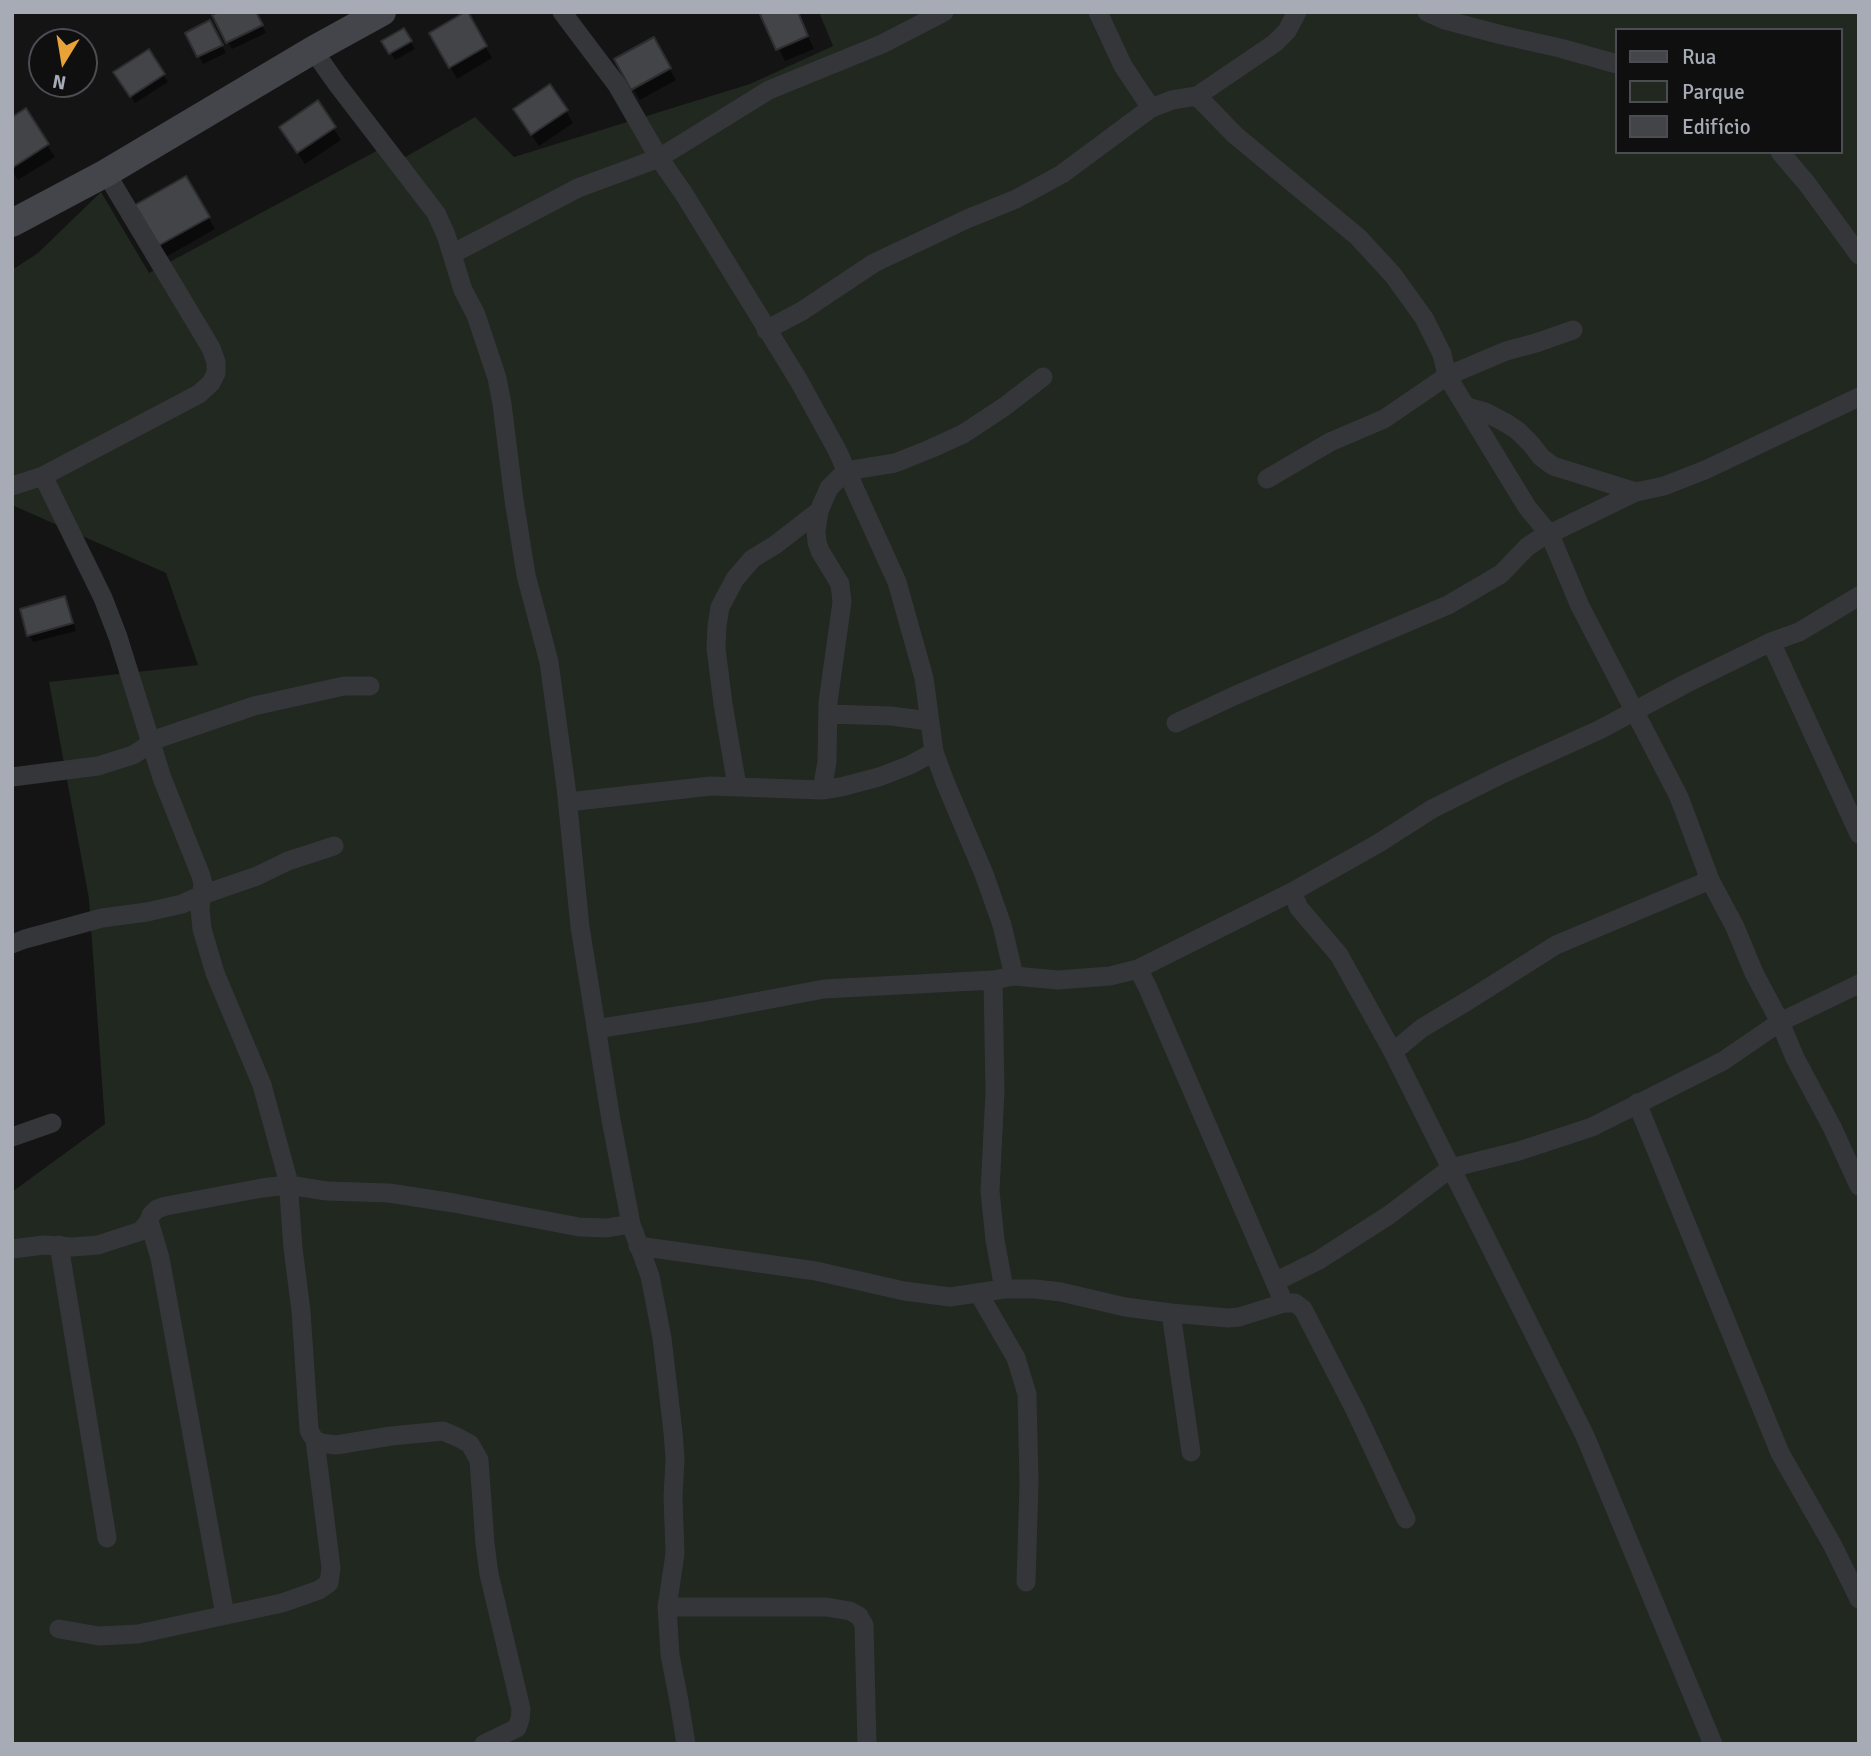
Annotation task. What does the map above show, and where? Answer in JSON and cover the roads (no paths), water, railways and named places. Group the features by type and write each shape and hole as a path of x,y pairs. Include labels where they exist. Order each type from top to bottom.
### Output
{"main road":[{"path":"12,223 106,173 382,12"}],"street":[{"path":"562,12 617,85 659,158 799,381 837,450 897,582 924,678 934,752 944,782 984,874 1002,925 1014,976"},
{"path":"452,254 578,188 659,158 769,90 882,44 944,12"},
{"path":"1098,12 1123,66 1151,108"},
{"path":"766,330 802,311 874,263 1016,199 1062,174 1151,108 1172,100 1197,96 1275,43 1287,32 1297,12"},
{"path":"1442,15 1616,64"},
{"path":"313,50 436,214 446,235 463,290 480,328 499,391 526,575 549,662 568,802 580,927 611,1120 631,1224 650,1276 662,1338 675,1459 675,1554 667,1607 670,1656 685,1744"},
{"path":"1197,96 1235,135 1358,237 1393,275 1424,318 1443,354 1447,376 1502,469 1527,507 1550,535 1580,606 1679,797 1710,880 1859,1186"},
{"path":"1782,154 1859,255"},
{"path":"12,486 43,476 199,394 211,383 216,373 216,362 211,348 106,173"},
{"path":"1267,479 1330,443 1384,419 1447,376 1506,351 1573,330"},
{"path":"822,790 827,762 828,702 842,593 840,584 817,542 820,510 829,488 846,471 895,463 963,434 1043,377"},
{"path":"1176,723 1448,605 1501,574 1527,547 1539,539 1636,492 1664,486 1704,470 1859,397"},
{"path":"1467,407 1485,412 1518,431 1541,457 1553,466 1636,492"},
{"path":"43,476 103,598 118,638 162,778 201,876 202,929 215,973 262,1085 288,1185 301,1311 309,1430 314,1440 331,1568 329,1583 319,1590 282,1603 138,1634 99,1636 59,1629"},
{"path":"737,786 716,648 720,607 735,579 752,559 820,510"},
{"path":"596,1029 824,989 993,980 1014,976 1058,980 1110,976 1138,969 1292,892 1379,843 1432,809 1599,730 1771,642 1799,632 1859,596"},
{"path":"1771,642 1859,834"},
{"path":"12,777 99,765 133,755 151,741 254,706 344,686 370,686"},
{"path":"828,714 891,716 929,721"},
{"path":"568,802 711,786 822,790 879,777 934,752"},
{"path":"12,944 102,918 182,904 257,876 288,861 334,846"},
{"path":"1393,1052 1422,1028 1556,945 1710,880"},
{"path":"1292,892 1299,908 1339,955 1393,1052 1584,1436 1713,1744"},
{"path":"1138,969 1284,1303"},
{"path":"993,980 995,1092 990,1191 1004,1289"},
{"path":"1275,1282 1319,1260 1389,1215 1451,1168 1519,1151 1592,1127 1723,1061 1780,1022 1859,984"},
{"path":"1637,1103 1780,1453 1833,1546 1859,1599"},
{"path":"12,1138 52,1123"},
{"path":"12,1249 98,1245 141,1231 157,1209 166,1206 288,1185 327,1191 402,1195 579,1227 607,1228 631,1224"},
{"path":"149,1221 160,1258 225,1615"},
{"path":"59,1245 107,1538"},
{"path":"638,1246 816,1271 950,1297 1004,1289 1061,1292 1125,1307 1228,1318 1284,1303 1295,1303 1303,1309 1355,1410 1406,1519"},
{"path":"979,1294 1016,1358 1027,1394 1029,1483 1026,1582"},
{"path":"1171,1313 1191,1452"},
{"path":"314,1440 336,1445 443,1431 470,1444 479,1460 488,1564 521,1709 516,1728 484,1744"},
{"path":"667,1607 826,1606 850,1611 859,1616 864,1625 867,1744"}]}
